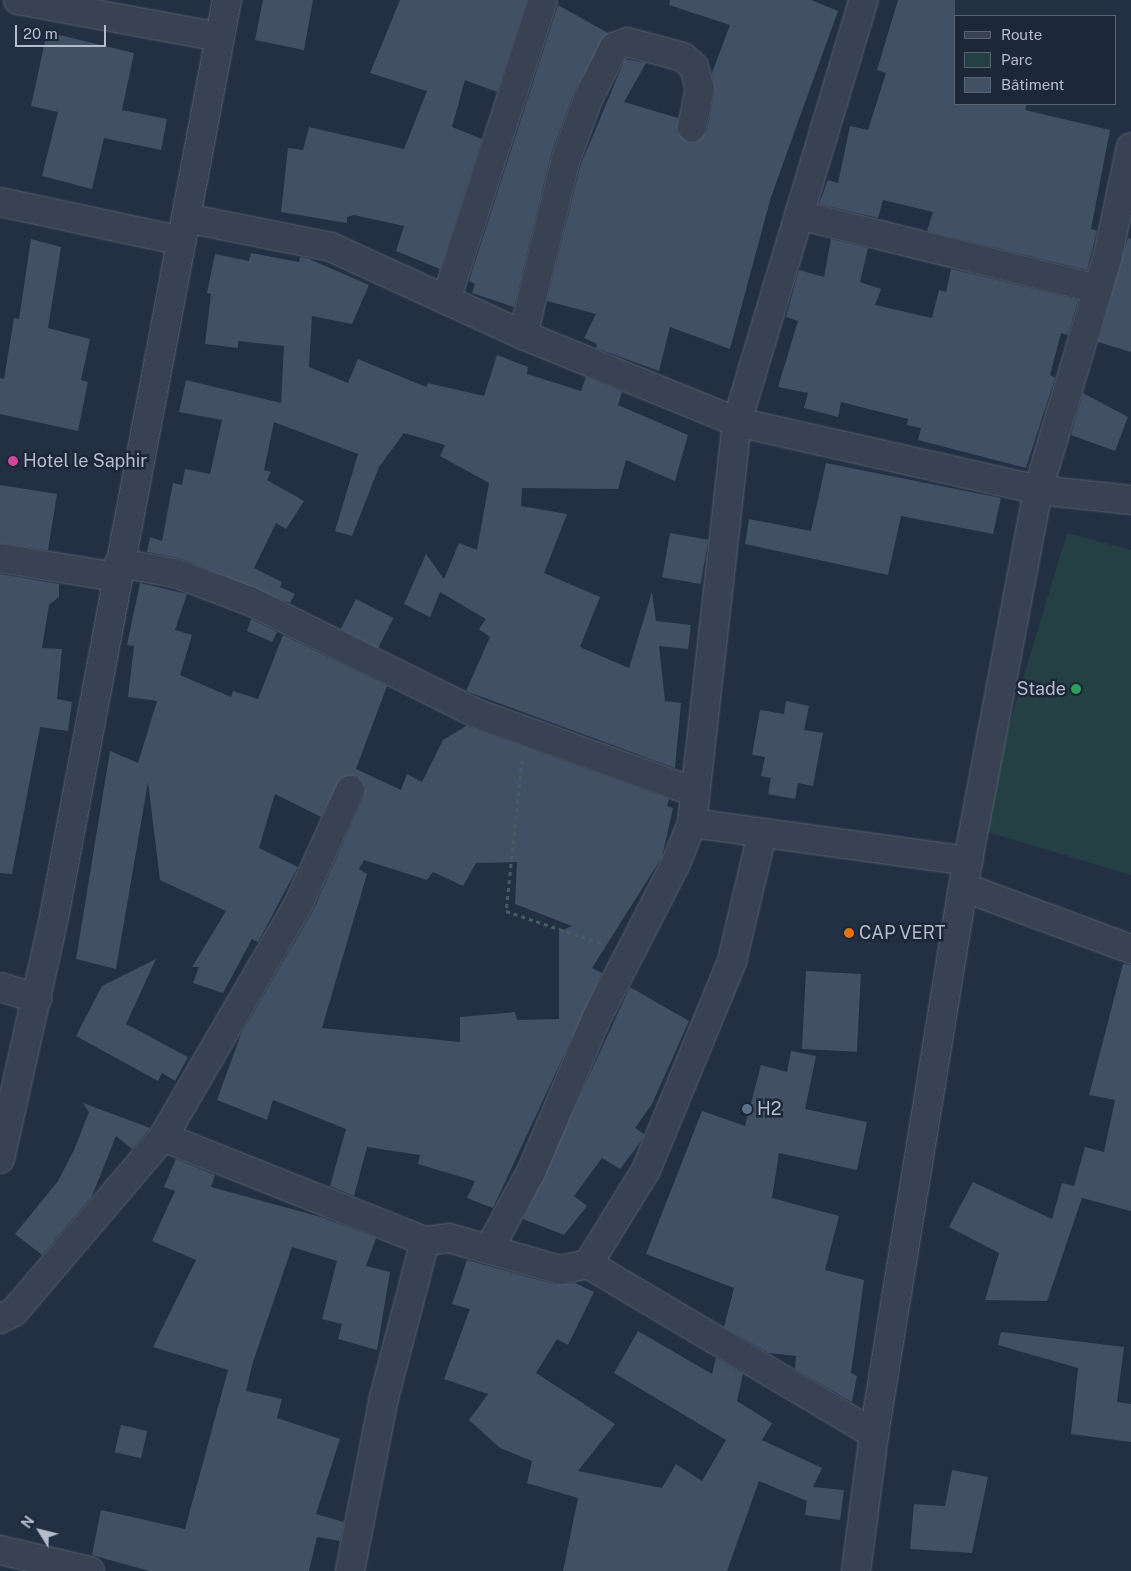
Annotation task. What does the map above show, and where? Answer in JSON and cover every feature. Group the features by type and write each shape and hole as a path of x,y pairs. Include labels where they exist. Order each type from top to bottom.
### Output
{"street":[{"path":"18,0 220,37"},
{"path":"0,1159 38,998 227,0"},
{"path":"446,300 543,0"},
{"path":"489,1249 532,1170 627,952 676,864 692,823 737,422 864,0"},
{"path":"523,335 566,159 588,99 614,46 628,42 683,57 694,67 700,90 692,127"},
{"path":"856,1571 874,1434 963,887 1038,490 1098,289 1131,147"},
{"path":"0,202 184,230 331,247 523,335 737,422 1038,490 1131,500"},
{"path":"799,215 1098,289"},
{"path":"0,558 118,570 175,573 250,601 478,714 695,792"},
{"path":"0,1319 14,1312 163,1137 299,903 350,790"},
{"path":"692,823 762,834 968,860"},
{"path":"588,1264 646,1170 732,962 762,834"},
{"path":"963,887 1131,948"},
{"path":"0,987 38,998"},
{"path":"163,1137 425,1242 449,1238 560,1270 588,1264 874,1434"},
{"path":"350,1571 384,1398 425,1242"},
{"path":"0,1550 90,1571"}],"path":[{"path":"525,732 506,911 627,952"}],"green space":[{"name":"Stade","path":"1067,533 1131,550 1131,875 978,829"}],"building":[{"path":"263,0 313,0 304,50 255,40"},
{"path":"400,0 527,0 497,92 465,80 452,127 482,139 440,269 396,251 404,226 354,215 347,217 347,223 281,212 288,148 303,150 309,127 404,149 427,91 370,73"},
{"path":"670,0 811,0 838,11 771,197 730,349 670,327 659,371 596,348 597,344 584,338 596,314 547,301 581,164 625,59 646,63 624,102 678,118 677,132 688,142 697,142 707,131 715,92 712,73 730,25 669,5"},
{"path":"898,0 955,0 954,105 1027,105 1025,110 1110,130 1091,229 1097,231 1087,270 927,231 933,212 883,200 878,218 819,204 828,180 838,183 850,126 868,130 886,73 877,70"},
{"path":"558,5 608,33 574,92 551,154 514,307 472,293 475,284 469,281"},
{"path":"47,32 134,53 122,110 167,119 161,150 104,138 92,189 42,176 58,112 31,106"},
{"path":"1128,238 1131,239 1131,352 1098,342"},
{"path":"31,239 61,247 48,328 90,339 81,380 88,382 78,431 0,414 0,378 4,379 14,318 19,319"},
{"path":"831,239 868,248 860,282 881,289 875,305 932,318 939,290 946,292 951,269 1078,300 1068,335 1061,333 1050,375 1055,378 1026,468 918,440 921,428 907,425 908,419 841,402 838,417 804,408 808,393 778,387 798,321 786,317 799,270 824,277"},
{"path":"251,253 299,262 300,257 309,259 369,285 352,324 312,316 309,367 348,383 358,359 426,387 428,383 484,396 497,355 528,367 527,374 581,391 586,377 622,392 618,405 688,435 675,481 626,460 618,489 522,488 521,506 567,514 544,573 600,597 580,647 629,668 652,592 656,621 691,625 688,649 659,646 665,701 681,703 675,768 466,691 490,637 479,629 486,619 440,592 430,617 404,604 426,554 444,579 459,543 477,550 489,483 440,456 445,445 404,433 379,467 352,536 335,531 358,454 274,422 264,470 271,472 267,480 304,501 286,529 276,523 254,568 282,582 280,587 295,594 290,603 180,558 147,552 150,537 162,541 173,483 182,485 185,469 210,474 222,420 179,412 186,380 281,403 284,346 238,341 238,348 205,344 211,294 207,293 215,254 249,261"},
{"path":"1083,393 1128,417 1115,451 1071,435"},
{"path":"826,463 1001,498 993,534 901,516 888,575 745,544 749,519 811,531"},
{"path":"0,485 57,494 48,550 0,543"},
{"path":"670,533 708,540 701,584 662,577"},
{"path":"0,574 59,584 59,597 49,605 42,648 62,649 57,699 72,702 68,731 40,727 12,874 0,873"},
{"path":"140,583 187,594 175,630 192,635 180,675 231,697 233,691 258,699 283,635 387,686 356,769 401,790 407,774 422,782 443,740 466,726 669,799 667,806 673,808 662,857 592,968 602,973 493,1208 467,1198 475,1181 418,1164 420,1155 367,1147 354,1196 330,1186 346,1129 273,1100 267,1120 217,1100 241,1034 313,911 364,796 365,788 357,776 341,778 321,817 275,794 259,848 298,867 258,942 252,939 223,993 193,983 199,967 192,967 226,911 160,880 148,782 116,969 76,959 110,751 138,763 157,701 128,697 134,646 127,645","holes":["364,860 427,880 433,872 463,886 476,863 517,862 515,904 572,926 559,932 559,1019 517,1020 515,1012 460,1017 460,1042 322,1028 367,874 359,869"]},
{"path":"356,599 393,618 378,648 341,629"},
{"path":"251,619 277,632 272,642 247,631"},
{"path":"786,701 809,706 804,730 823,733 813,786 798,783 795,799 768,794 771,778 761,776 765,757 752,755 760,710 784,714"},
{"path":"156,959 126,1024 188,1057 175,1081 162,1073 158,1081 76,1036 102,986"},
{"path":"1123,964 1131,965 1131,1211 1082,1198 1047,1301 985,1300 999,1253 949,1227 973,1182 1052,1219 1062,1183 1074,1186 1085,1147 1104,1152 1115,1100 1089,1095"},
{"path":"806,971 861,974 857,1052 802,1049"},
{"path":"630,987 689,1021 652,1104 635,1128 644,1134 642,1140 620,1169 602,1158 574,1196 587,1206 564,1235 523,1219"},
{"path":"791,1051 816,1056 805,1109 867,1122 857,1170 779,1153 772,1198 839,1216 825,1270 864,1280 851,1373 857,1376 852,1402 795,1369 796,1356 769,1353 724,1327 734,1288 646,1254 702,1111 745,1126 761,1065 787,1072"},
{"path":"83,1103 150,1128 132,1149 116,1136 92,1196 42,1255 15,1234 58,1181 74,1150 89,1112"},
{"path":"176,1159 215,1175 211,1187 321,1217 376,1238 366,1266 390,1272 377,1350 338,1339 342,1324 322,1319 337,1261 292,1247 253,1362 246,1391 282,1399 277,1418 340,1439 316,1514 344,1522 340,1541 317,1537 309,1571 149,1571 92,1555 101,1510 185,1529 228,1370 153,1347 196,1260 152,1241 175,1191 164,1187"},
{"path":"467,1260 556,1285 575,1283 594,1292 568,1345 557,1339 536,1373 615,1424 578,1471 662,1488 676,1464 702,1481 726,1440 614,1373 638,1331 712,1374 716,1358 743,1374 737,1401 772,1423 762,1440 822,1468 813,1487 844,1490 840,1520 805,1515 807,1501 759,1481 727,1571 563,1571 578,1498 527,1483 532,1461 500,1448 469,1420 488,1394 444,1379 470,1309 452,1304"},
{"path":"1001,1332 1124,1347 1117,1402 1131,1404 1131,1442 1071,1434 1078,1368 998,1345"},
{"path":"121,1425 147,1431 141,1458 115,1452"},
{"path":"952,1470 988,1477 972,1553 910,1549 914,1504 945,1506"}],"place":[{"name":"Hotel le Saphir","path":"13,461"},
{"name":"Stade","path":"1076,689"},
{"name":"CAP VERT","path":"849,933"},
{"name":"H2","path":"747,1109"}]}
